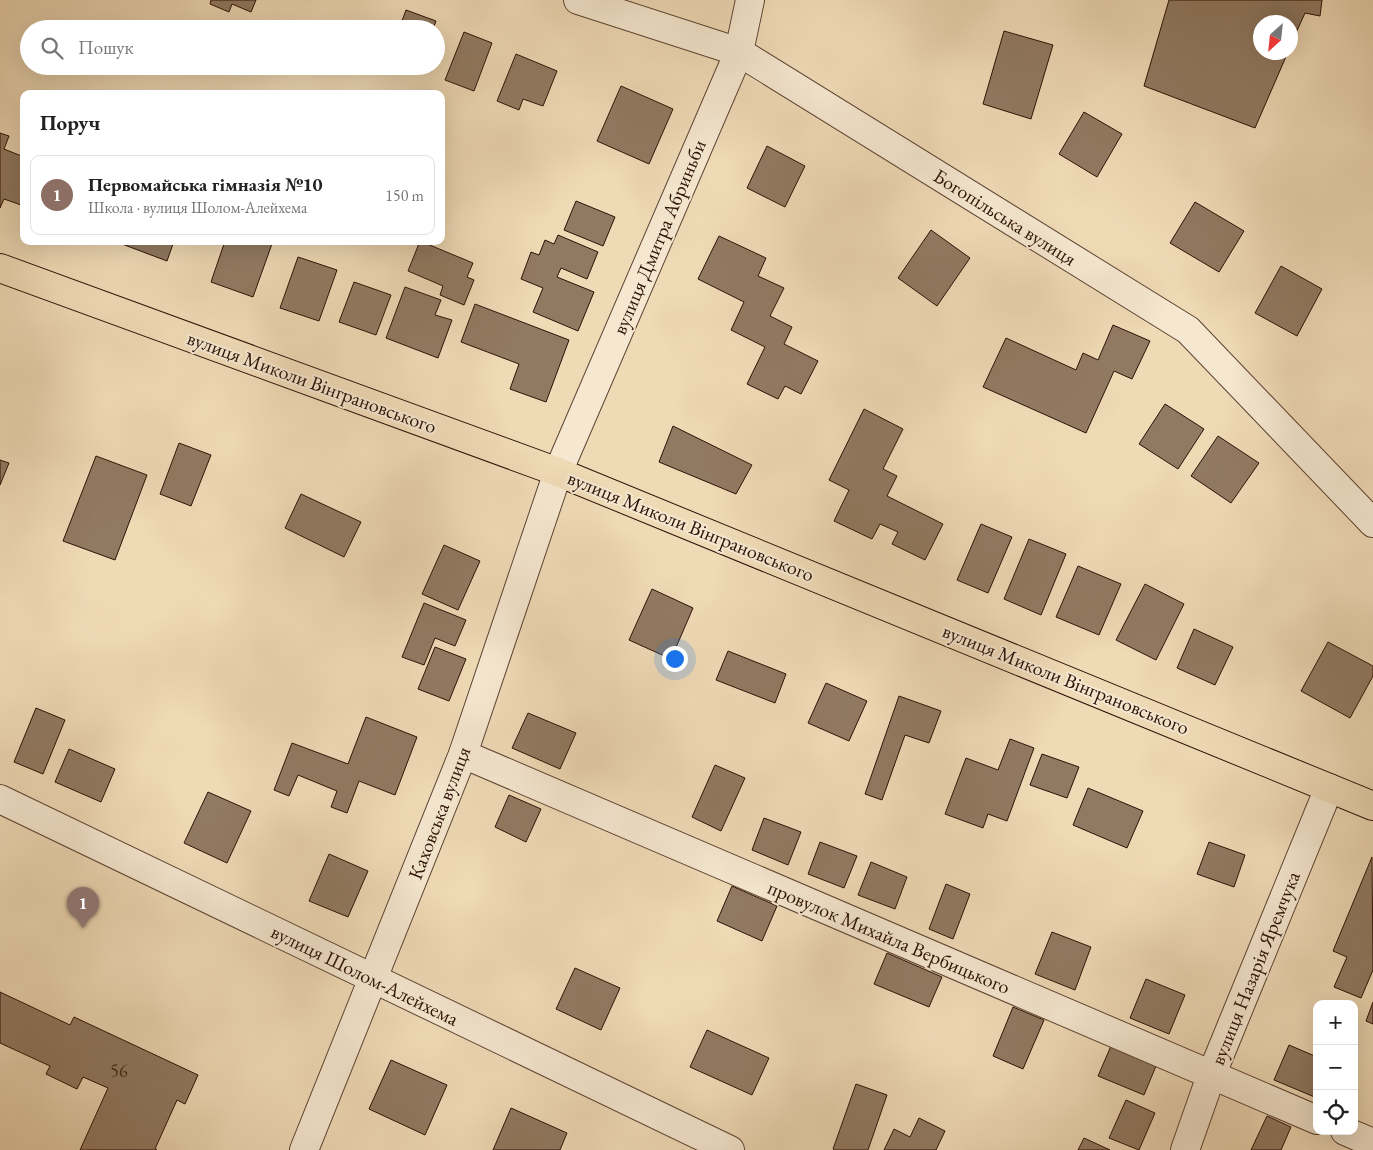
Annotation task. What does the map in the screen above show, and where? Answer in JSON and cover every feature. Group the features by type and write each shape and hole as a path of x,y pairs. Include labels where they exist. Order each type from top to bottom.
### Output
{"main road":[{"name":"вулиця Миколи Вінграновського","path":"0,268 558,472 1373,806"}],"street":[{"name":"Богопільська вулиця","path":"578,0 739,52 1188,330 1373,523"},
{"name":"вулиця Дмитра Абриньби","path":"558,472 739,52 750,0"},
{"name":"Каховська вулиця","path":"304,1150 374,980 463,754 558,472"},
{"name":"провулок Михайла Вербицького","path":"463,754 1313,1118"},
{"name":"вулиця Назарія Яремчука","path":"1185,1150 1211,1076 1329,788"},
{"name":"вулиця Шолом-Алейхема","path":"0,799 730,1150"},
{"path":"1354,1135 1373,1143"}],"building":[{"path":"211,0 256,0 251,12 232,4 229,12 210,4"},
{"path":"1169,0 1322,0 1320,16 1305,13 1298,28 1298,15 1253,15 1253,60 1285,60 1255,128 1144,86"},
{"path":"406,10 433,20 402,20"},
{"path":"1004,31 1053,45 1031,119 983,104"},
{"path":"464,32 492,43 474,91 445,80"},
{"path":"516,54 557,71 543,106 523,99 519,110 497,101"},
{"path":"621,86 673,109 649,164 597,141"},
{"path":"1084,112 1122,134 1097,177 1059,154"},
{"path":"0,133 9,136 4,149 20,155 20,205 4,199 0,208"},
{"path":"767,146 805,166 785,207 747,188"},
{"path":"576,201 615,217 603,246 564,230"},
{"path":"1195,202 1244,231 1219,272 1170,243"},
{"path":"931,230 970,258 937,306 898,278"},
{"path":"558,235 598,252 587,279 561,268 557,277 594,292 578,331 533,312 543,288 521,279 531,252 539,255 545,240 554,244"},
{"path":"719,236 766,258 758,276 784,288 770,316 792,327 784,344 818,361 801,394 785,386 778,399 747,384 765,347 731,330 744,302 698,279"},
{"path":"125,245 173,245 167,261"},
{"path":"224,245 272,245 253,297 211,282"},
{"path":"418,245 430,245 473,263 467,277 474,280 464,305 440,295 443,286 408,271"},
{"path":"298,257 337,270 319,321 280,308"},
{"path":"1281,266 1322,289 1297,336 1255,313"},
{"path":"354,282 391,295 376,335 339,322"},
{"path":"405,287 441,300 435,315 452,320 438,358 386,338"},
{"path":"475,304 569,340 546,402 510,389 519,364 461,342"},
{"path":"1113,325 1150,341 1132,379 1114,371 1086,433 983,387 1006,338 1076,370 1083,353 1098,360"},
{"path":"1165,404 1204,429 1178,469 1139,444"},
{"path":"864,409 903,429 883,469 897,476 887,496 943,524 925,560 892,544 898,532 880,524 872,539 834,521 849,490 829,480"},
{"path":"673,426 752,465 736,494 659,462"},
{"path":"1218,436 1259,463 1231,503 1191,476"},
{"path":"179,443 211,455 191,506 160,494"},
{"path":"96,456 147,475 115,560 63,541"},
{"path":"0,460 9,463 0,485"},
{"path":"301,494 361,522 344,557 285,528"},
{"path":"981,524 1012,537 988,593 957,580"},
{"path":"1029,539 1066,554 1041,615 1004,599"},
{"path":"444,545 480,561 458,610 422,594"},
{"path":"1078,566 1121,584 1099,635 1056,617"},
{"path":"1145,584 1184,604 1156,660 1116,640"},
{"path":"652,589 693,608 671,659 629,640"},
{"path":"424,603 466,620 455,646 435,638 424,665 402,657"},
{"path":"1194,629 1233,647 1215,685 1177,668"},
{"path":"1328,642 1373,666 1373,676 1350,718 1301,691"},
{"path":"435,647 466,659 449,701 418,689"},
{"path":"728,651 786,674 775,703 716,680"},
{"path":"826,683 867,701 849,741 808,723"},
{"path":"899,696 941,711 929,743 905,735 882,800 865,794"},
{"path":"36,708 65,720 43,774 14,762"},
{"path":"528,713 576,733 560,769 512,748"},
{"path":"366,717 417,737 395,795 359,781 347,813 331,807 337,791 298,775 289,796 274,790 292,743 348,764"},
{"path":"1010,739 1034,748 1007,821 988,814 983,828 945,814 966,758 998,770"},
{"path":"69,749 115,769 101,802 55,782"},
{"path":"1042,754 1079,767 1067,798 1030,785"},
{"path":"715,765 745,778 721,831 692,817"},
{"path":"1088,788 1143,811 1127,848 1073,825"},
{"path":"208,792 251,811 227,863 184,843"},
{"path":"509,795 541,809 526,842 495,827"},
{"path":"764,818 801,832 788,865 752,850"},
{"path":"820,842 857,856 844,888 808,874"},
{"path":"1209,842 1245,855 1234,887 1197,874"},
{"path":"329,854 368,871 348,917 309,901"},
{"path":"1372,857 1373,970 1361,998 1334,987 1347,957 1333,951"},
{"path":"871,862 907,877 895,909 858,895"},
{"path":"946,884 970,894 953,939 929,929"},
{"path":"732,886 777,906 762,941 717,921"},
{"path":"1052,932 1091,947 1075,990 1035,974"},
{"path":"887,953 942,977 929,1007 874,984"},
{"path":"575,968 620,988 601,1030 556,1009"},
{"path":"1146,979 1185,995 1169,1034 1130,1018"},
{"path":"0,992 70,1025 74,1017 198,1075 185,1104 177,1100 155,1149 157,1150 80,1150 108,1088 83,1077 77,1089 46,1074 50,1066 0,1043"},
{"path":"1373,1002 1373,1024 1366,1021"},
{"path":"1013,1007 1044,1020 1023,1069 993,1056"},
{"path":"707,1030 769,1058 752,1095 690,1067"},
{"path":"1289,1045 1313,1055 1313,1096 1274,1080"},
{"path":"1111,1046 1156,1066 1144,1095 1098,1076"},
{"path":"391,1060 447,1085 425,1135 369,1109"},
{"path":"856,1084 887,1095 868,1150 835,1150 833,1149"},
{"path":"1126,1100 1155,1113 1139,1150 1109,1138"},
{"path":"511,1108 567,1133 560,1150 493,1150"},
{"path":"1267,1116 1291,1127 1281,1150 1251,1150"},
{"path":"919,1118 945,1131 936,1150 884,1150 894,1129 910,1137"},
{"path":"1084,1138 1110,1150 1078,1150"}],"place":[{"name":"Первомайська гімназія №10","path":"83,928"}]}
